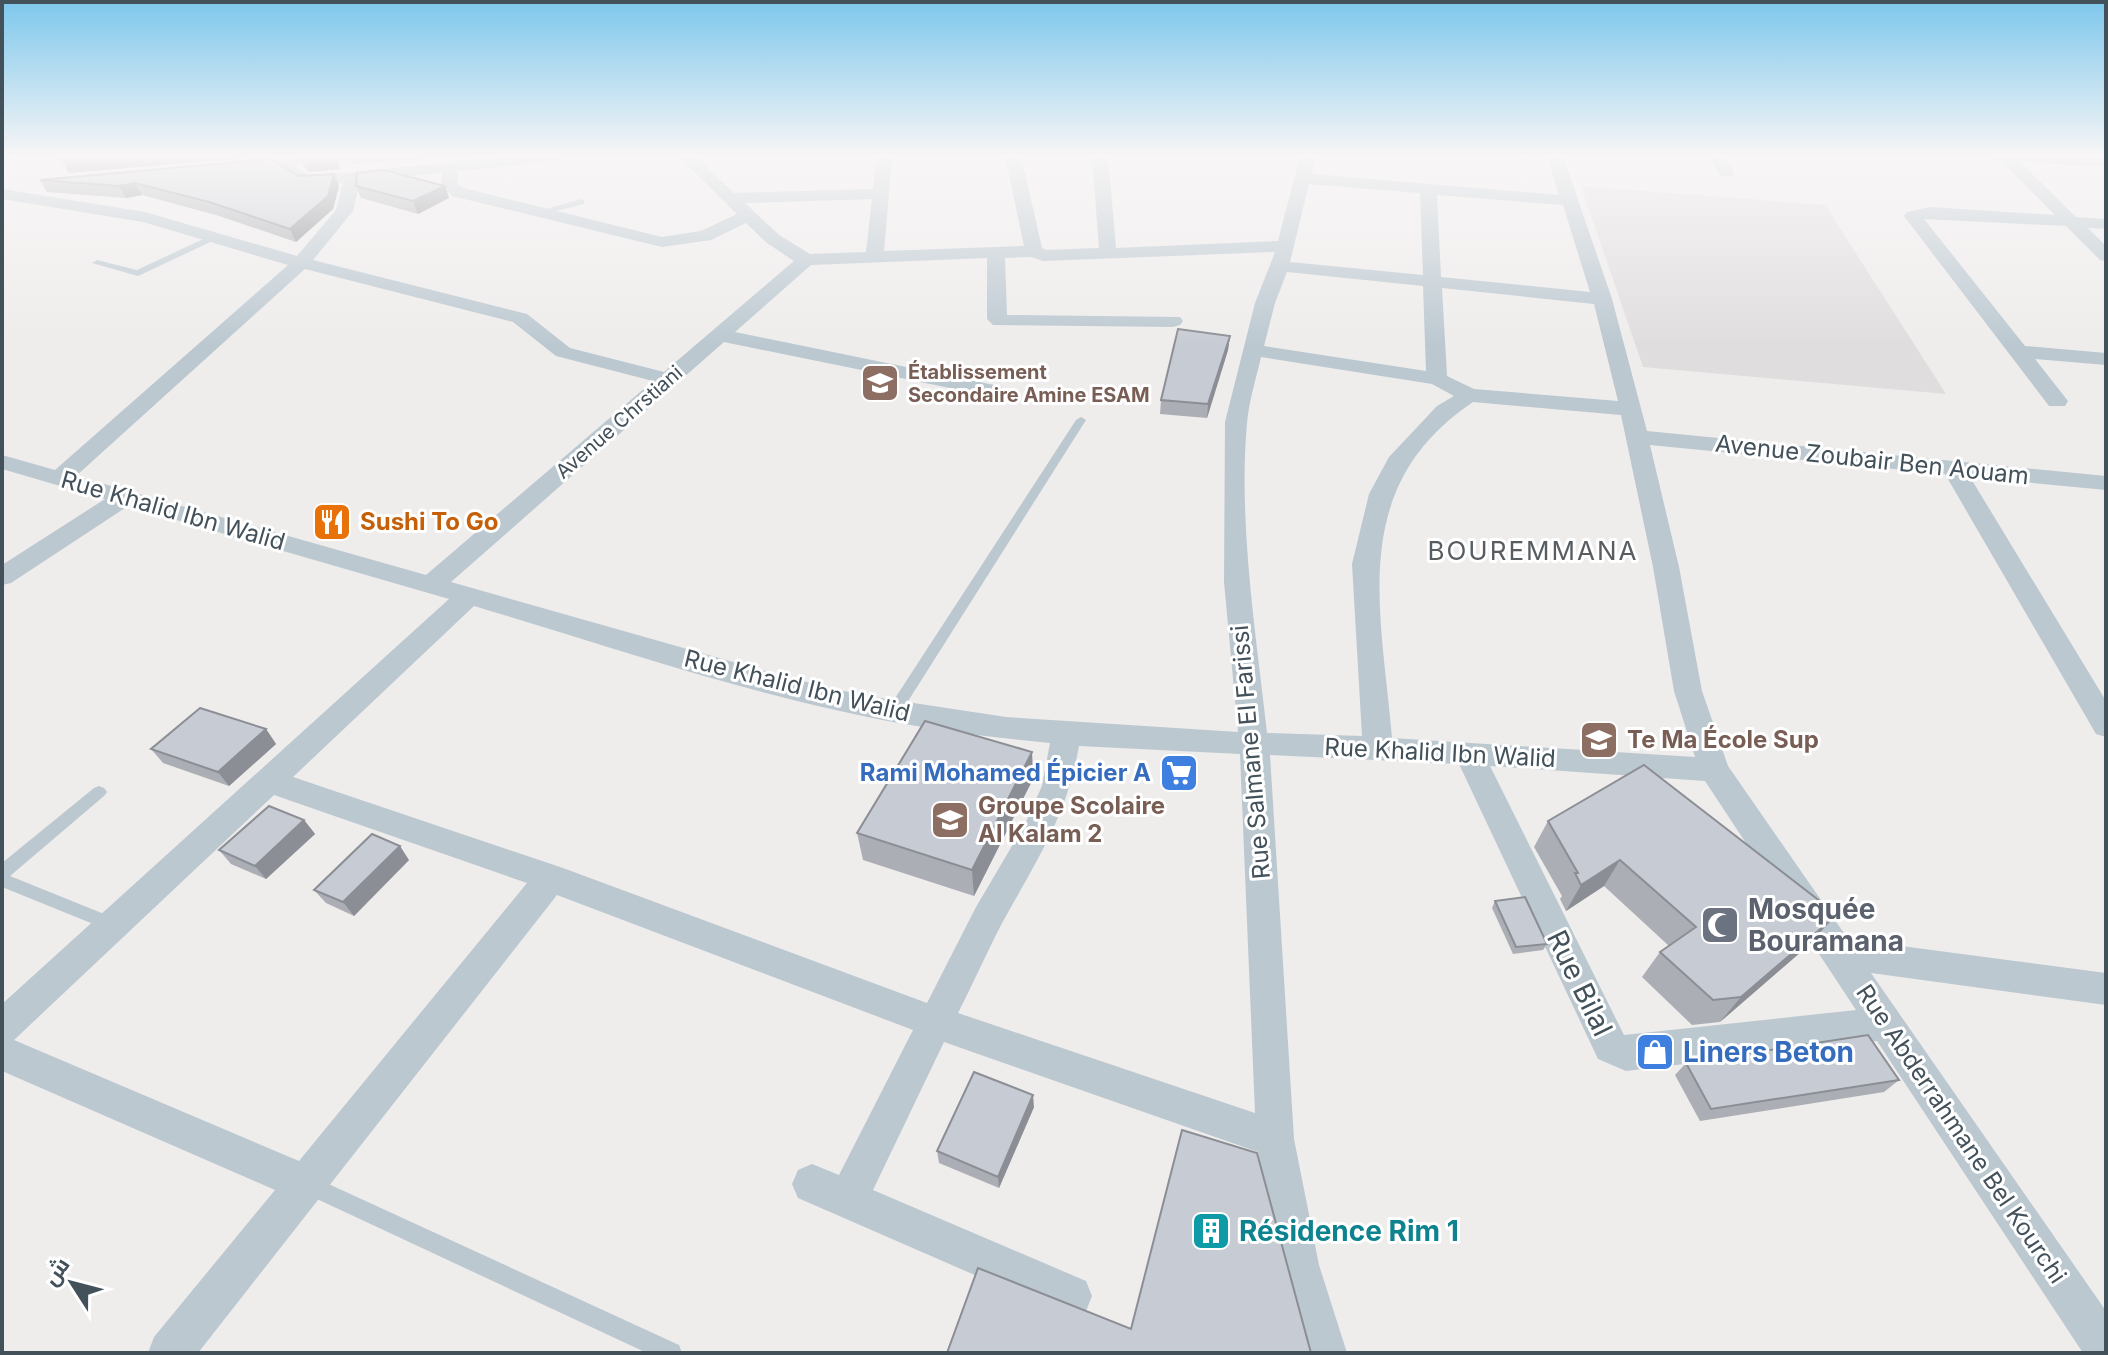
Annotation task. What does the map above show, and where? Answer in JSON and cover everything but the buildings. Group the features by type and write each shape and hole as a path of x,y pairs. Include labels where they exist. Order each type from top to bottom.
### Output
{"street":[{"path":"150,219 301,263 520,318 531,322 547,345 563,352 669,379"},
{"path":"59,479 301,263 337,219"},
{"path":"569,219 662,242 705,236 741,219"},
{"path":"752,219 787,250 806,260 1034,251 1043,256 1282,256 1430,281 1602,299"},
{"path":"875,256 879,219"},
{"path":"1027,219 1034,251"},
{"path":"1105,219 1108,254"},
{"name":"Rue Salmane El Farissi","path":"1292,219 1265,303 1236,422 1237,582 1254,744 1275,1139 1298,1265 1325,1353"},
{"path":"1429,219 1437,379"},
{"name":"Rue Abderrahmane Bel Kourchi","path":"1576,219 1602,299 1634,423 1666,567 1688,691 1714,770 2106,1349"},
{"path":"1916,219 2057,401"},
{"path":"2033,219 2106,224"},
{"path":"2069,219 2106,256"},
{"path":"996,252 997,319 1000,321 1173,321"},
{"name":"Avenue Chrstiani","path":"432,584 806,260"},
{"path":"720,335 999,392"},
{"path":"1253,350 1437,379 1469,395 1445,411 1397,462 1385,485 1373,524 1365,564 1378,748"},
{"path":"2019,352 2106,359"},
{"name":"Avenue Zoubair Ben Aouam","path":"1469,395 1634,423 1953,468 2106,483"},
{"name":"Rue Khalid Ibn Walid","path":"2,462 804,692 893,713 1067,733 1378,748 1714,770"},
{"path":"1953,468 2106,726"},
{"path":"2,577 124,498"},
{"path":"2,1028 470,595"},
{"path":"1067,733 1057,786 1039,829 988,917 937,1023 830,1192 1071,1296"},
{"name":"Rue Bilal","path":"1470,755 1611,1047 1626,1054 1886,1023"},
{"path":"270,781 551,878 937,1023 1275,1139"},
{"path":"170,1353 551,878"},
{"path":"1839,953 2106,989"},
{"path":"2,1053 307,1184"}],"lane":[{"path":"97,263 138,273 216,236"},
{"path":"893,713 1081,420"},
{"path":"2,873 99,792"},
{"path":"2,880 114,925"},
{"path":"307,1184 671,1353"}],"shaded area":[{"path":"1592,219 1834,219 1946,394 1643,367"}],"place":[{"name":"Établissement Secondaire Amine ESAM","path":"880,383"},
{"name":"Sushi To Go","path":"332,522"},
{"name":"Te Ma École Sup","path":"1599,740"},
{"name":"Rami Mohamed Épicier A","path":"1179,773"},
{"name":"Groupe Scolaire Al Kalam 2","path":"950,820"},
{"name":"Mosquée Bouramana","path":"1720,925"},
{"name":"Liners Beton","path":"1655,1052"},
{"name":"Résidence Rim 1","path":"1211,1231"}],"district":[{"name":"BOUREMMANA","path":"1533,551"}]}
